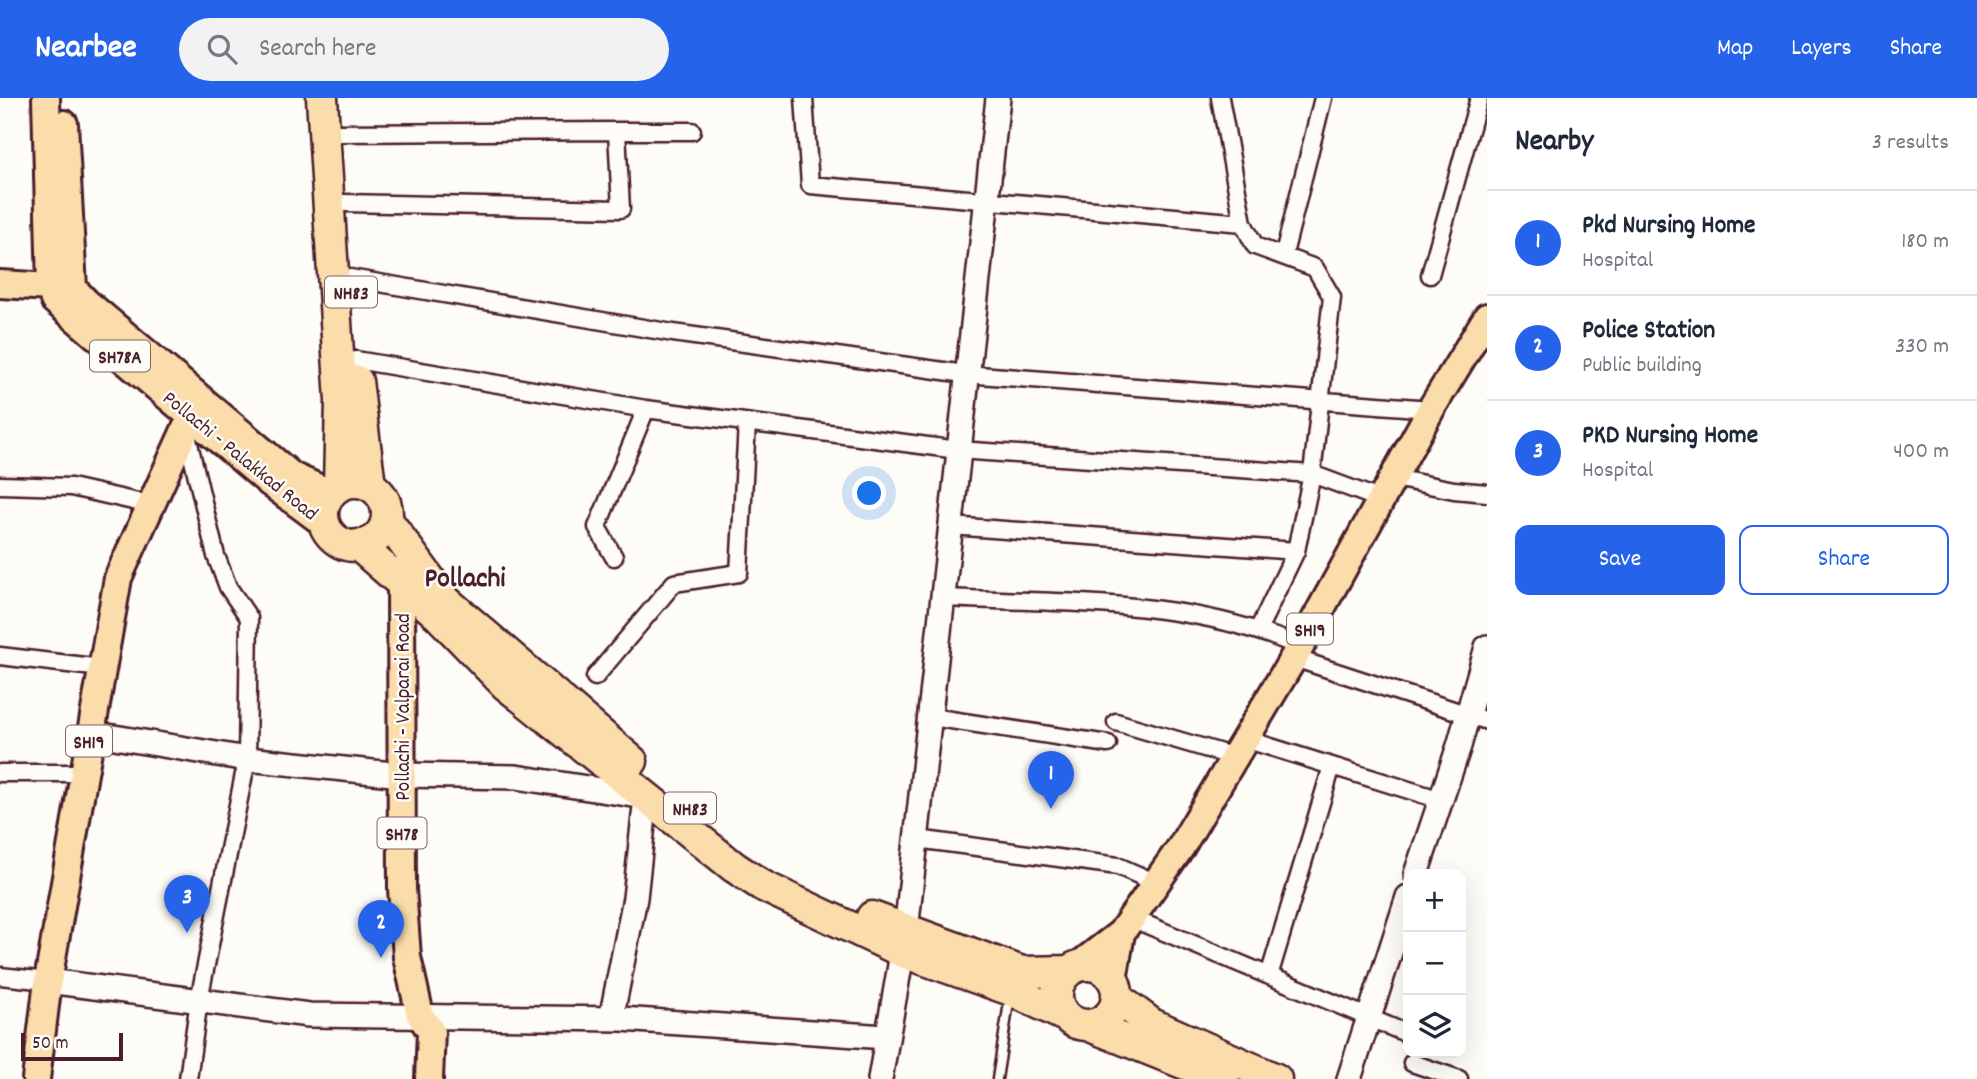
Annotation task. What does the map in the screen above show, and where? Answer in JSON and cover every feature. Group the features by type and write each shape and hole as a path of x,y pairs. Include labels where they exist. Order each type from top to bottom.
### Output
{"highway":[{"name":"NH83","path":"322,98 341,401 334,490 325,503 325,524 338,541 358,545 401,581 506,685 734,867 763,886 904,941 1077,1020 1223,1079"},
{"name":"NH83","path":"337,98 356,360 370,485 385,500 387,520 445,600 670,793 768,867 904,941 1022,972 1097,967 1115,989 1152,1024 1276,1079"},
{"path":"334,490 360,482 370,485"},
{"path":"358,545 377,538 387,520"},
{"path":"1073,969 1062,978 1056,996 1077,1020 1109,1017 1115,989"}],"main road":[{"path":"46,98 62,288"},
{"path":"62,288 63,98"},
{"path":"0,284 62,288 96,310 292,477 334,490"},
{"name":"Pollachi - Palakkad Road","path":"62,288 54,300 190,425 325,524"},
{"name":"SH19","path":"1073,969 1126,925 1181,847 1297,652 1431,409 1487,317"},
{"name":"SH19","path":"36,1079 48,981 118,578 190,425"},
{"name":"Pollachi - Valparai Road","path":"401,581 402,889 406,943 420,1015 430,1031 429,1079"},
{"path":"1115,989 1126,925"}],"street":[{"path":"804,98 810,185 1243,223"},
{"path":"880,1079 904,941 917,839 944,598 965,374 998,98"},
{"path":"1220,98 1243,223 1255,246 1284,254 1315,268 1332,296 1312,474 1296,551 1259,628"},
{"path":"1284,254 1324,98"},
{"path":"1430,275 1479,98"},
{"path":"344,203 621,209 617,131"},
{"path":"340,133 692,131"},
{"path":"350,278 673,334 965,374 1431,409"},
{"path":"356,360 646,409 958,450 1312,474 1388,489 1487,493"},
{"path":"614,557 597,527 646,409"},
{"path":"595,677 674,583 739,573 747,423"},
{"path":"188,1079 199,1000 247,759 249,618 228,587 216,556 190,425"},
{"path":"0,485 71,487 151,505"},
{"path":"951,526 1296,551"},
{"path":"944,598 1173,610 1259,628 1297,652 1477,719"},
{"path":"1418,869 1441,800 1477,719 1487,647"},
{"path":"0,656 102,668"},
{"path":"931,717 1108,744"},
{"path":"1116,722 1332,766 1441,800"},
{"path":"90,733 247,759 402,775 516,777 646,797 635,898 611,1019"},
{"path":"1269,976 1332,766"},
{"path":"0,773 83,773"},
{"path":"917,839 1118,866 1154,882"},
{"path":"1349,1079 1403,912"},
{"path":"1126,925 1269,976 1403,1032"},
{"path":"0,976 309,1014 420,1015 478,1019 611,1019 886,1037"},
{"path":"1407,1079 1414,1058 1459,1079"}],"lane":[{"path":"997,1079 1011,990"}],"place":[{"name":"Pkd Nursing Home","path":"1051,809"},
{"name":"PKD Nursing Home","path":"187,933"},
{"name":"Police Station","path":"381,958"}],"district":[{"name":"Pollachi","path":"465,576"}]}
